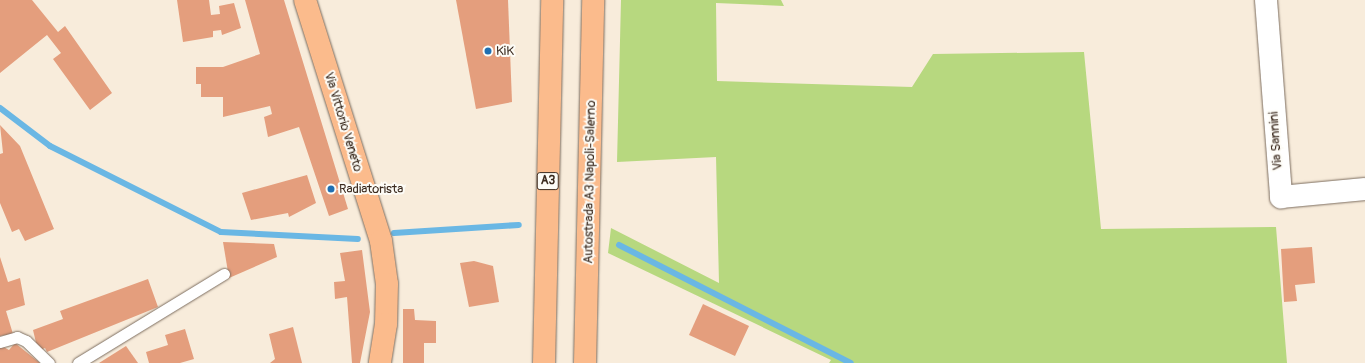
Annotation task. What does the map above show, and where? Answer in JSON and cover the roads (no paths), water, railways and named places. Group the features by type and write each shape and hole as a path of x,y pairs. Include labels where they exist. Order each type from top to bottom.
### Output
{"main road":[{"name":"Via Vittorio Veneto","path":"305,0 381,241 387,284 386,324 380,363"},
{"name":"A3","path":"544,363 552,0"},
{"name":"Autostrada A3 Napoli-Salerno","path":"585,363 593,0"}],"street":[{"name":"Via Sannini","path":"1266,0 1281,197 1365,189"}],"lane":[{"path":"78,363 224,274"},
{"path":"0,342 17,338 26,340 48,363"}],"waterway":[{"path":"0,108 50,146 221,232 358,239"},
{"path":"394,233 519,225"},
{"path":"619,245 851,363"}],"place":[{"name":"KiK","path":"488,51"},
{"name":"Radiatorista","path":"331,189"}]}
